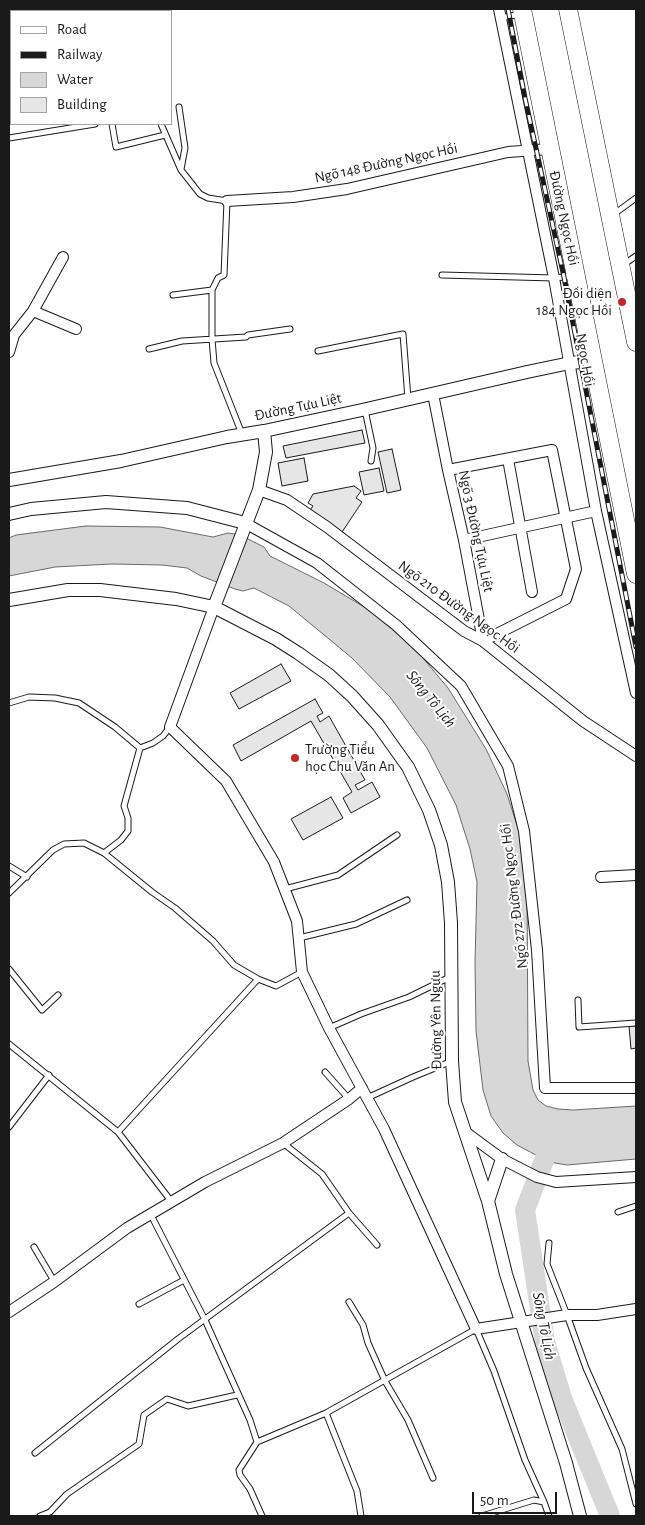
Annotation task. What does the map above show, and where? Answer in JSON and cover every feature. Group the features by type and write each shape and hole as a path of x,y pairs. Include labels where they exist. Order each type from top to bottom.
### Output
{"highway":[{"path":"568,9 636,342"},
{"name":"Đường Ngọc Hồi","path":"522,11 636,574"}],"street":[{"name":"Ngọc Hồi","path":"500,14 554,278 596,511 636,693"},
{"name":"Ngõ 148 Đường Ngọc Hồi","path":"227,201 293,197 348,189 508,152 550,149"},
{"path":"9,352 14,335 33,311 63,256"},
{"path":"621,271 629,293 636,300"},
{"path":"33,311 76,329"},
{"name":"Đường Tựu Liệt","path":"9,480 121,461 242,434 364,410 570,363 593,361"},
{"name":"Ngõ 3 Đường Tựu Liệt","path":"433,394 483,641"},
{"path":"264,431 266,452 259,490 243,528 170,727 226,781 274,862 297,921 302,972 328,1028 384,1129 476,1329 526,1320 568,1315 597,1315 636,1309"},
{"path":"448,470 552,450 576,569 566,600 483,641"},
{"path":"508,459 532,592"},
{"name":"Ngõ 210 Đường Ngọc Hồi","path":"259,490 287,500 327,527 464,631 483,641 583,721 636,756"},
{"path":"9,514 31,509 106,502 188,508 243,528"},
{"path":"464,540 596,511"},
{"name":"Ngõ 272 Đường Ngọc Hồi","path":"243,528 317,563 396,625 461,686 508,766 524,831 537,950 546,1088 636,1088"},
{"name":"Đường Yên Ngưu","path":"9,600 68,590 100,590 216,602 298,653 328,675 352,696 378,726 408,767 429,810 441,845 448,882 451,923 450,976 455,1102 488,1200 496,1238 526,1320 580,1516"},
{"path":"601,877 636,875"},
{"path":"9,1312 54,1282 127,1228 205,1182 284,1143 362,1088"},
{"path":"464,1132 502,1159 537,1177 556,1182 636,1177"},
{"path":"488,1200 502,1159"}],"lane":[{"path":"500,14 522,11"},
{"path":"179,107 185,148 181,170"},
{"path":"9,138 89,125"},
{"path":"112,125 116,147 165,135"},
{"path":"161,125 181,170 200,194 208,198 227,201 224,274 218,278 212,290 212,338 214,363 242,434"},
{"path":"610,217 636,198"},
{"path":"621,271 636,256"},
{"path":"442,276 554,278 576,276"},
{"path":"173,295 212,290"},
{"path":"149,349 182,341 246,337 290,329"},
{"path":"318,352 403,334 408,400"},
{"path":"364,410 373,448 371,461"},
{"path":"9,703 29,697 55,698 79,703 115,727 140,748"},
{"path":"140,748 153,743 163,736 170,727"},
{"path":"104,852 121,840 128,831 128,818 124,806 140,748"},
{"path":"285,889 338,875 397,835"},
{"path":"9,893 53,850 64,844 84,843 104,852 152,892 175,908 213,941 234,965 258,980 276,986 302,972"},
{"path":"9,866 27,876"},
{"path":"299,938 356,924 407,900"},
{"path":"9,969 42,1010 58,995"},
{"path":"328,1028 408,997 450,976"},
{"path":"118,1132 258,980"},
{"path":"578,1000 579,1027 636,1023"},
{"path":"9,1044 118,1132 172,1202"},
{"path":"367,1098 452,1061"},
{"path":"325,1072 349,1099"},
{"path":"9,1127 49,1075"},
{"path":"284,1143 322,1174 348,1213 376,1244"},
{"path":"618,1212 636,1206"},
{"path":"35,1453 128,1377 348,1213"},
{"path":"151,1215 205,1320 237,1395 250,1420 257,1442"},
{"path":"549,1243 547,1264 568,1315 586,1368 622,1450 636,1504"},
{"path":"34,1247 54,1282"},
{"path":"139,1304 184,1280"},
{"path":"348,1302 363,1325 368,1343 385,1381 408,1420 434,1478"},
{"path":"262,1516 239,1470 257,1442 326,1413 476,1329 494,1371 525,1460 549,1516"},
{"path":"40,1516 51,1514 67,1494 139,1444 144,1415 168,1399 188,1406 237,1395"},
{"path":"326,1413 357,1491 361,1516"},
{"path":"482,1516 534,1500 544,1502"}],"water":[{"path":"86,526 160,527 213,537 228,533 240,535 264,547 270,556 324,583 366,608 412,645 448,688 486,749 507,794 522,841 527,880 528,1061 533,1090 538,1100 546,1106 558,1109 573,1110 636,1106 636,1159 567,1165 549,1162 517,1145 503,1133 491,1116 483,1090 476,1031 477,882 470,849 456,805 427,748 390,697 352,658 289,606 254,588 243,591 235,589 201,576 187,568 162,565 112,564 55,567 9,576 9,538 16,535"}],"building":[{"path":"362,430 365,443 286,458 283,446"},
{"path":"392,449 401,490 387,493 378,452"},
{"path":"304,458 308,481 282,486 278,463"},
{"path":"379,468 384,491 364,495 359,472"},
{"path":"354,486 361,491 356,498 362,502 342,532 310,510 313,506 308,503 313,494"},
{"path":"281,664 291,681 239,709 230,693"},
{"path":"315,699 323,713 317,716 320,722 329,716 365,780 355,785 358,790 372,782 380,797 351,813 343,798 352,792 311,721 241,761 233,745"},
{"path":"331,797 343,818 303,840 291,819"},
{"path":"629,1026 636,1026 636,1048 631,1049"}],"waterway":[{"name":"Sông Tô Lịch","path":"554,1134 525,1210 545,1342 562,1398 610,1516"}],"railway":[{"path":"508,9 525,98 564,277 636,647"}],"place":[{"name":"Đối diện 184 Ngọc Hồi","path":"622,302"},
{"name":"Trường Tiểu học Chu Văn An","path":"295,758"}]}
